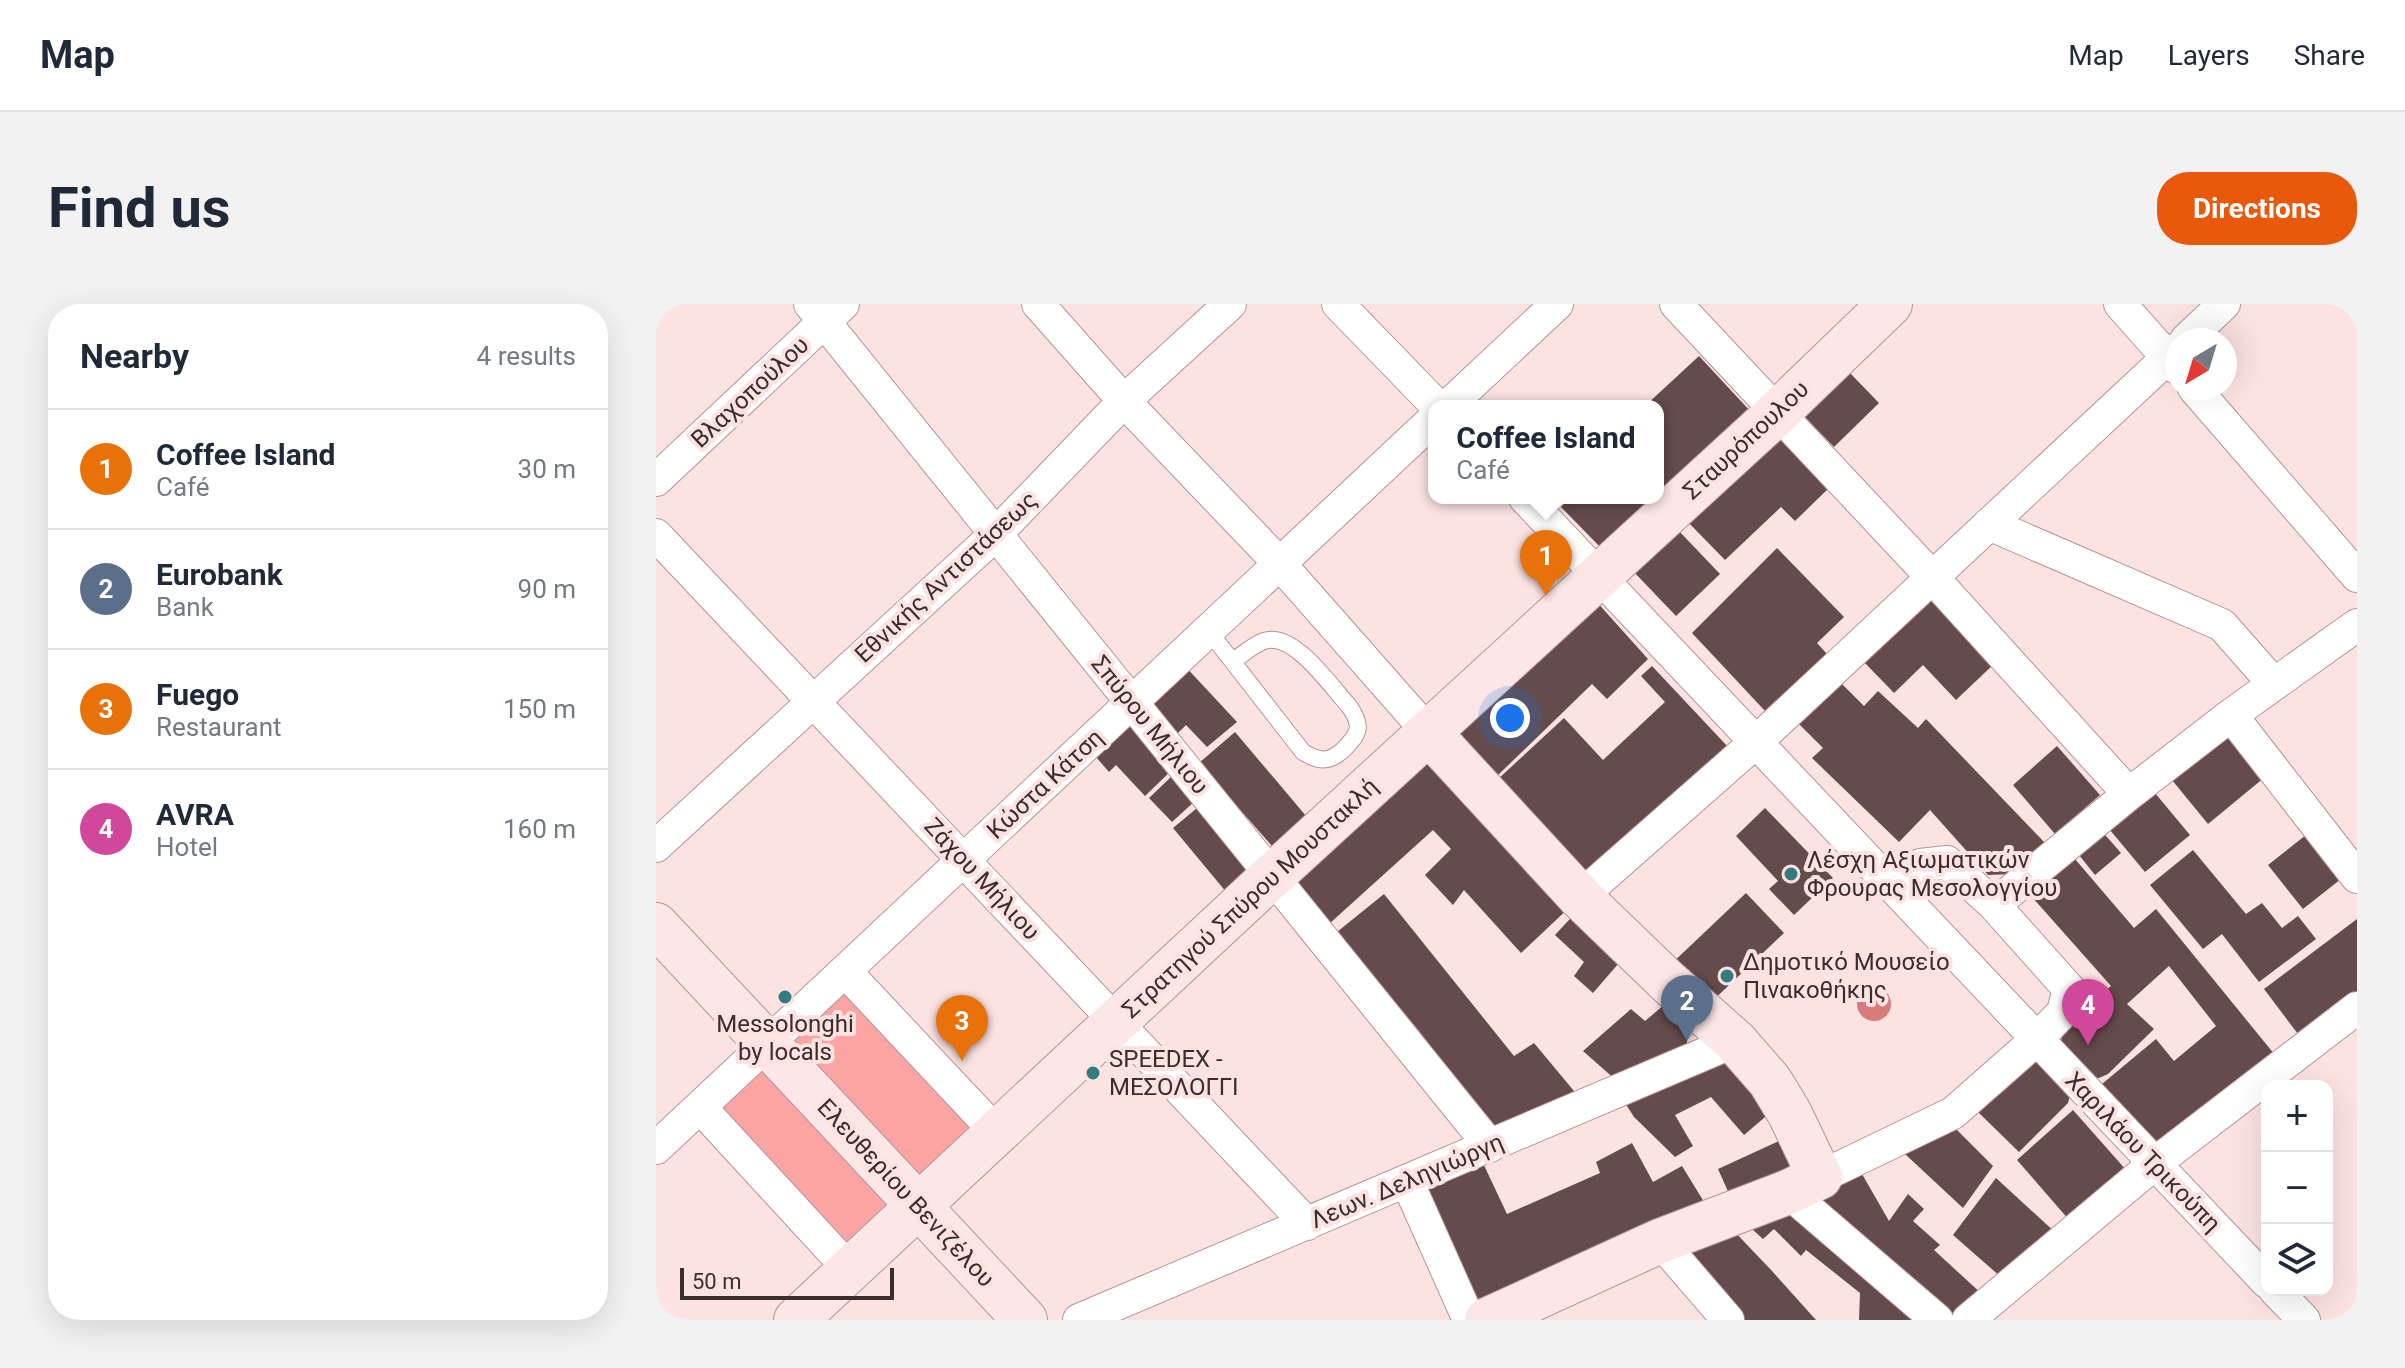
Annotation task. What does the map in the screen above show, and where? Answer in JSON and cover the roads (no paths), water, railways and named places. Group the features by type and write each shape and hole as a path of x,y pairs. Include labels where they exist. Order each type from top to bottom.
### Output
{"main road":[{"name":"Σταυρόπουλου","path":"1600,575 1777,413 1890,304"},
{"name":"Στρατηγού Σπύρου Μουστακλή","path":"796,1320 1600,575"},
{"path":"1429,733 1580,897 1735,1041 1770,1081 1790,1114 1804,1185 1660,1241 1487,1320"},
{"name":"Ελευθερίου Βενιζέλου","path":"656,925 1025,1320"}],"street":[{"path":"1038,304 1124,401 1280,564 1429,733"},
{"name":"Εθνικής Αντιστάσεως","path":"656,846 996,534 1124,401 1230,304"},
{"path":"1338,304 1431,400"},
{"path":"1454,400 1557,304"},
{"path":"1676,304 1932,577 2129,794"},
{"path":"2120,304 2165,343"},
{"path":"2201,328 2224,304"},
{"name":"Βλαχοπούλου","path":"656,480 826,310"},
{"name":"Σπύρου Μήλιου","path":"826,310 996,534 1490,1146"},
{"path":"1580,897 1757,741 2165,365"},
{"path":"2204,400 2357,576"},
{"name":"Κώστα Κάτση","path":"656,1148 1428,425"},
{"name":"Χαριλάου Τρικούπη","path":"1531,504 2261,1276"},
{"path":"1989,524 2222,625 2274,684"},
{"name":"Ζάχου Μήλιου","path":"656,535 1307,1224"},
{"path":"1994,905 2231,715 2357,625"},
{"path":"2231,715 2357,877"},
{"path":"1893,887 1920,865 1947,862 1994,905 2069,989 2063,1012 1953,1113 1804,1185 1937,1320"},
{"path":"845,971 997,1133"},
{"path":"1968,1320 2154,1164 2357,1008"},
{"name":"Λεων. Δεληγιώργη","path":"1079,1320 1735,1041"},
{"path":"700,1107 850,1270"},
{"path":"1407,1181 1469,1320"},
{"path":"1660,1241 1728,1320"},
{"path":"2281,1296 2304,1320"}],"lane":[{"path":"1208,630 1303,752 1312,758 1325,760 1336,756 1357,733 1359,726 1349,706 1300,651 1287,642 1266,640 1233,661"}],"place":[{"name":"Coffee Island","path":"1546,596"},
{"name":"Λέσχη Αξιωματικών Φρουρας Μεσολογγίου","path":"1791,874"},
{"name":"Δημοτικό Μουσείο Πινακοθήκης","path":"1727,976"},
{"name":"Messolonghi by locals","path":"785,997"},
{"name":"Eurobank","path":"1687,1041"},
{"name":"AVRA","path":"2088,1045"},
{"name":"Fuego","path":"962,1061"},
{"name":"SPEEDEX - ΜΕΣΟΛΟΓΓΙ","path":"1093,1073"}]}
